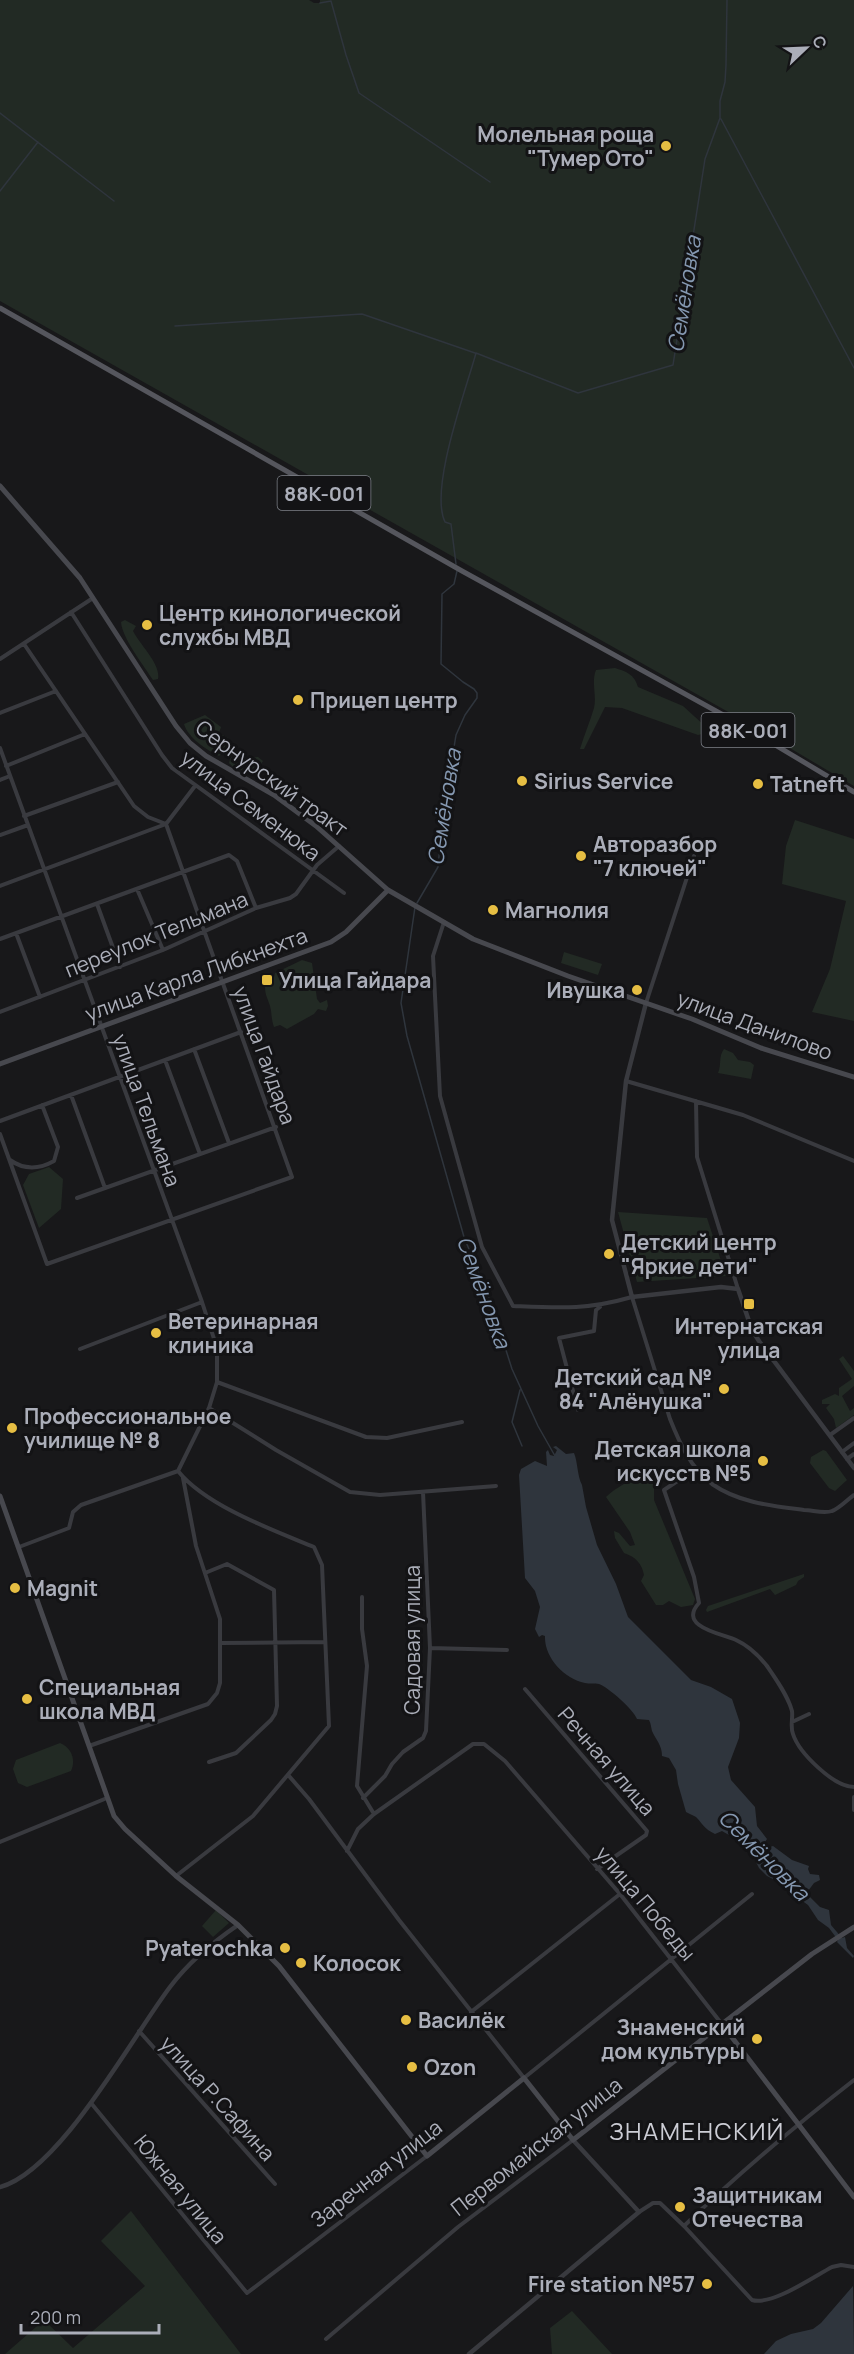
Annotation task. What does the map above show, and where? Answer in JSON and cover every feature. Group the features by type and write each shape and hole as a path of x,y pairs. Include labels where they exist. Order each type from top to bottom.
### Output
{"main road":[{"name":"88К-001","path":"0,309 452,566 745,727 854,792"},
{"name":"Сернурский тракт","path":"0,486 64,558 93,598 176,726 190,743 206,756 274,795 316,826 388,890 444,922 492,947 646,1003"},
{"name":"улица Карла Либкнехта","path":"0,1064 331,942 346,932 388,890"},
{"name":"улица Данилово","path":"646,1003 761,1048 854,1077"},
{"path":"0,1496 114,1816 177,1876 238,1925 279,1966 427,2156"},
{"name":"Первомайская улица","path":"573,2140 721,2023 851,1929"},
{"name":"улица Победы","path":"721,2023 854,2197"},
{"path":"524,2078 573,2140"},
{"name":"Заречная улица","path":"427,2156 524,2078"}],"street":[{"path":"0,659 93,598"},
{"name":"улица Семенюка","path":"71,612 172,768 344,893"},
{"path":"24,644 138,811 166,824"},
{"path":"0,713 56,691"},
{"path":"6,765 85,734"},
{"name":"улица Тельмана","path":"0,749 202,1302 217,1348 217,1382"},
{"path":"0,780 10,776"},
{"path":"24,816 118,782"},
{"path":"0,886 166,824 195,786"},
{"name":"улица Гайдара","path":"166,824 276,1126 292,1177 171,1218"},
{"path":"0,835 28,825"},
{"name":"переулок Тельмана","path":"0,1010 164,950 256,908 296,894 314,870 339,846"},
{"path":"0,939 229,855 234,857 256,908"},
{"path":"694,856 646,1003 626,1080 612,1220 616,1241 670,1419 687,1458 713,1484 738,1497 770,1505 832,1511 854,1495"},
{"path":"137,889 164,950"},
{"path":"97,904 120,967"},
{"path":"444,922 433,956 440,1096 482,1246 513,1306 579,1308 602,1306 632,1296 721,1287 738,1289"},
{"path":"16,933 39,997"},
{"path":"0,1121 241,1032"},
{"path":"194,1049 229,1143"},
{"path":"165,1060 200,1154"},
{"path":"626,1080 743,1115 854,1161"},
{"path":"71,1095 105,1188"},
{"path":"696,1101 697,1157 747,1316 759,1341 854,1468"},
{"path":"10,1160 21,1168 46,1165 54,1161 58,1147 42,1105"},
{"path":"77,1198 276,1126"},
{"path":"0,1134 47,1264 171,1218"},
{"path":"80,1350 202,1302"},
{"path":"578,1410 559,1338 594,1331 596,1310 602,1306"},
{"path":"19,1547 69,1528 74,1512 81,1505 178,1471 209,1408 217,1382 366,1437 387,1438 462,1422"},
{"path":"209,1408 350,1492 380,1495 496,1486"},
{"path":"830,1435 854,1418"},
{"path":"842,1452 854,1443"},
{"path":"847,1459 854,1454"},
{"path":"697,1468 664,1490 694,1577 699,1603 694,1609 693,1616 708,1632 736,1640 753,1652 766,1666 791,1710 792,1732 796,1740 819,1768 839,1784 854,1787"},
{"path":"177,1876 253,1816 329,1726 322,1565 314,1547 255,1523 212,1499 178,1471"},
{"path":"89,1746 208,1704 217,1693 220,1683 220,1618 189,1515 183,1477"},
{"name":"Садовая улица","path":"363,1798 386,1776 392,1764 403,1752 423,1738 426,1731 430,1648 423,1492"},
{"path":"205,1573 227,1564 274,1590 277,1706 272,1720 236,1753 209,1762"},
{"path":"362,1597 362,1629 367,1666 357,1786 374,1814"},
{"path":"221,1643 325,1642"},
{"path":"430,1648 507,1650"},
{"name":"Речная улица","path":"525,1689 647,1831 646,1835 597,1869"},
{"path":"792,1722 809,1714"},
{"name":"улица Победы","path":"347,1851 358,1829 374,1814 473,1744 484,1744 505,1761 620,1894 721,2023"},
{"path":"289,1776 524,2078"},
{"path":"854,1797 854,1810"},
{"path":"0,1842 107,1798"},
{"path":"471,2012 620,1894"},
{"name":"Заречная улица","path":"524,2078 752,1894"},
{"path":"0,2187 13,2183 26,2175 57,2144 91,2103 169,1988 187,1967 238,1925"},
{"name":"улица Р.Сафина","path":"139,2031 275,2184"},
{"path":"684,2226 732,2180 854,2080"},
{"name":"Южная улица","path":"91,2103 247,2293"},
{"path":"573,2140 639,2212"},
{"name":"Первомайская улица","path":"326,2339 458,2227 573,2140"},
{"name":"Заречная улица","path":"247,2293 427,2156"},
{"path":"469,2354 639,2212 653,2203 660,2203 684,2226 756,2302 781,2294 832,2267 841,2265 854,2267"}],"shaded area":[{"path":"0,0 309,0 320,3 320,0 854,0 854,786 739,718 0,301"},
{"path":"125,620 136,626 133,631 153,661 158,679 153,680 129,644 122,629 121,622"},
{"path":"615,668 630,674 638,687 683,706 705,726 706,733 698,735 622,708 605,707 584,749 580,749 594,708 596,670"},
{"path":"205,715 221,727 219,733 228,738 219,756 194,739 184,724"},
{"path":"239,752 245,758 258,757 263,761 256,773 235,769 229,763 231,756"},
{"path":"795,820 854,839 854,1021 812,1012 830,969 846,901 782,884 786,846"},
{"path":"564,952 602,964 598,975 561,963"},
{"path":"302,960 312,963 317,999 320,1003 327,1000 326,1011 318,1009 314,1014 287,1029 280,1025 274,1027 265,987 273,982 275,973"},
{"path":"724,1049 733,1053 738,1060 754,1065 751,1079 718,1073"},
{"path":"49,1167 63,1179 61,1209 39,1228 23,1185 29,1174"},
{"path":"618,1212 707,1218 726,1276 637,1282"},
{"path":"843,1356 854,1371 854,1386 842,1396 850,1411 854,1408 854,1415 836,1428 834,1419 826,1408 830,1404 822,1404 822,1400 835,1394 839,1396 839,1388 852,1379 839,1359"},
{"path":"823,1450 847,1480 835,1491 829,1488 810,1463 811,1457"},
{"path":"641,1473 649,1477 654,1486 654,1500 695,1599 693,1605 681,1607 669,1601 663,1605 656,1605 641,1581 644,1575 642,1567 635,1559 624,1553 615,1538 614,1531 619,1533 630,1546 635,1545 630,1532 606,1497"},
{"path":"804,1574 796,1585 775,1595 770,1589 707,1612 706,1610 708,1606"},
{"path":"60,1743 72,1755 71,1771 27,1787 18,1783 13,1769 16,1760"},
{"path":"216,1910 229,1923 213,1937 202,1926"},
{"path":"131,2211 241,2354 5,2354 44,2320 73,2348 145,2286 101,2241"},
{"path":"572,2311 612,2354 552,2354 550,2328"}],"water":[{"path":"556,1446 566,1454 574,1453 597,1545 616,1584 628,1617 691,1680 711,1687 732,1699 740,1723 739,1738 728,1767 731,1780 755,1807 757,1826 767,1839 765,1842 767,1848 773,1846 792,1860 809,1866 810,1874 819,1875 820,1880 814,1883 808,1891 804,1891 804,1894 820,1907 829,1910 831,1925 842,1938 845,1937 847,1948 854,1956 853,1958 837,1942 838,1940 829,1928 818,1920 808,1905 759,1868 748,1846 722,1831 715,1834 711,1832 696,1817 686,1812 676,1770 669,1758 662,1756 649,1720 637,1719 626,1705 603,1686 577,1681 563,1672 548,1652 545,1636 539,1637 535,1629 540,1607 535,1591 525,1578 519,1475 521,1469 535,1461 547,1466 546,1452 548,1450 550,1455 554,1456 557,1450 553,1447"},
{"path":"853,2286 854,2354 764,2354 776,2341 791,2334 813,2329 821,2323"}],"waterway":[{"name":"Семёновка","path":"456,564 451,524 445,522 441,507 442,487 451,439 476,353 578,393 673,365 705,159 720,118 720,101 725,82 727,0"},
{"path":"320,3 331,1 359,93 490,182"},
{"path":"0,113 114,201"},
{"path":"721,119 854,368"},
{"path":"0,191 38,142"},
{"path":"175,326 362,314 475,353"},
{"name":"Семёновка","path":"417,903 438,867 443,815 456,735 465,715 477,698 474,689 441,664 442,594 454,584 457,571"},
{"name":"Семёновка","path":"415,907 401,1003 407,1036 464,1237 491,1303 512,1369 538,1426 555,1456"},
{"path":"520,1390 512,1422 522,1446"}],"place":[{"name":"Молельная роща \"Тумер Ото\"","path":"666,146"},
{"name":"Центр кинологической службы МВД","path":"147,625"},
{"name":"Прицеп центр","path":"298,700"},
{"name":"Sirius Service","path":"522,781"},
{"name":"Tatneft","path":"758,784"},
{"name":"Авторазбор \"7 ключей\"","path":"581,856"},
{"name":"Магнолия","path":"493,910"},
{"name":"Улица Гайдара","path":"267,980"},
{"name":"Ивушка","path":"637,990"},
{"name":"Детский центр \"Яркие дети\"","path":"609,1254"},
{"name":"Интернатская улица","path":"749,1304"},
{"name":"Ветеринарная клиника","path":"156,1333"},
{"name":"Детский сад № 84 \"Алёнушка\"","path":"724,1389"},
{"name":"Профессиональное училище № 8","path":"12,1428"},
{"name":"Детская школа искусств №5","path":"763,1461"},
{"name":"Magnit","path":"15,1588"},
{"name":"Специальная школа МВД","path":"27,1699"},
{"name":"Pyaterochka","path":"285,1948"},
{"name":"Колосок","path":"301,1963"},
{"name":"Василёк","path":"406,2020"},
{"name":"Знаменский дом культуры","path":"757,2039"},
{"name":"Ozon","path":"412,2067"},
{"name":"Защитникам Отечества","path":"680,2207"},
{"name":"Fire station №57","path":"707,2284"}],"district":[{"name":"ЗНАМЕНСКИЙ","path":"697,2130"}]}
